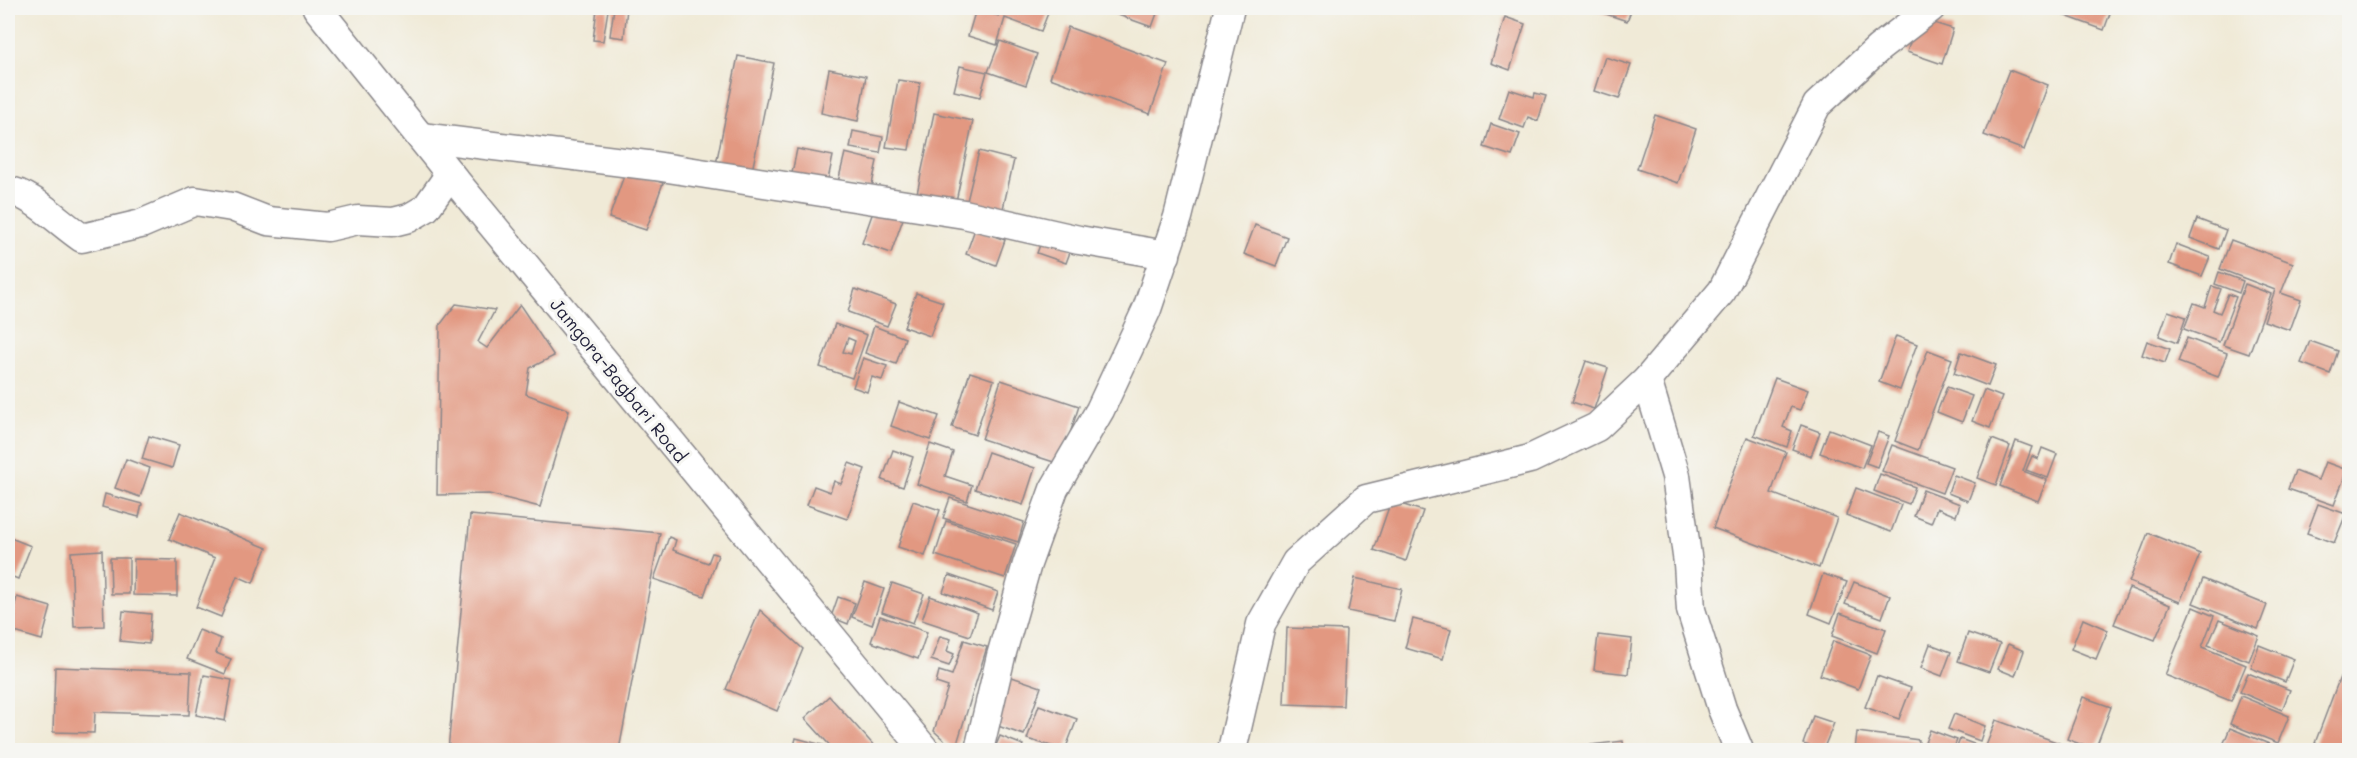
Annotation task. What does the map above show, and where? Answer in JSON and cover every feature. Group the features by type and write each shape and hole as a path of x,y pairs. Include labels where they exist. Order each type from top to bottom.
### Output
{"street":[{"name":"Jamgora-Bagbari Road","path":"317,8 450,174 925,750"},
{"path":"979,750 1000,656 1023,576 1054,489 1100,410 1147,309 1166,255 1178,217 1230,8"},
{"path":"1232,750 1261,624 1296,562 1366,499 1530,459 1597,427 1647,380 1722,291 1817,105 1879,48 1931,8"},
{"path":"421,137 655,166 964,214 1079,240 1166,255"},
{"path":"8,191 16,191 43,208 82,238 141,224 195,201 232,207 268,221 328,227 358,220 393,222 409,218 426,208 450,174"},
{"path":"1647,380 1676,476 1689,563 1691,610 1722,709 1739,750"}],"building":[{"path":"614,8 627,8 624,38 610,36"},
{"path":"976,8 1050,8 1041,31 1005,18 997,45 968,36 976,9 999,16"},
{"path":"1108,8 1159,8 1152,27 1107,11"},
{"path":"1598,8 1632,8 1627,21 1597,11"},
{"path":"2066,8 2112,8 2104,30 2063,15"},
{"path":"597,9 608,10 603,41 593,40"},
{"path":"1505,17 1525,24 1510,70 1491,63"},
{"path":"1918,18 1953,29 1942,64 1907,52"},
{"path":"1068,27 1168,64 1150,114 1050,78"},
{"path":"1000,41 1037,54 1026,85 988,72"},
{"path":"738,56 774,63 751,176 715,169"},
{"path":"1605,57 1631,65 1619,99 1594,91"},
{"path":"960,66 987,72 980,97 954,91"},
{"path":"829,69 866,76 858,121 821,113"},
{"path":"2009,70 2048,85 2024,150 1984,135"},
{"path":"898,80 920,83 909,150 886,147"},
{"path":"1509,89 1534,97 1535,93 1546,96 1538,121 1528,117 1524,128 1499,119"},
{"path":"934,113 973,121 955,206 916,198"},
{"path":"1655,115 1696,129 1678,183 1637,169"},
{"path":"1491,124 1520,134 1512,156 1484,147"},
{"path":"853,131 883,137 880,153 850,148"},
{"path":"797,149 833,156 827,184 791,178"},
{"path":"979,151 1014,160 1002,213 966,205"},
{"path":"845,153 877,161 871,189 838,182"},
{"path":"626,170 663,183 646,230 609,218"},
{"path":"874,209 903,219 891,253 862,243"},
{"path":"2197,219 2226,230 2219,249 2190,238"},
{"path":"1255,225 1287,237 1276,266 1244,254"},
{"path":"975,229 1005,240 996,265 966,254"},
{"path":"1043,237 1072,247 1066,263 1037,253"},
{"path":"2231,240 2293,263 2281,293 2301,300 2290,330 2264,321 2275,290 2220,269"},
{"path":"2176,244 2210,257 2202,276 2169,264"},
{"path":"2219,272 2243,281 2239,293 2215,284"},
{"path":"2245,284 2271,294 2249,354 2223,345"},
{"path":"2212,286 2221,289 2213,310 2220,313 2228,294 2236,297 2219,342 2184,329 2194,303 2205,307"},
{"path":"855,289 896,304 887,326 848,312"},
{"path":"916,293 943,302 930,336 904,327"},
{"path":"456,304 495,310 478,342 487,348 520,305 554,356 530,368 526,394 569,410 540,507 489,494 437,495 440,325"},
{"path":"2168,311 2186,317 2177,343 2159,336"},
{"path":"835,324 867,335 852,378 820,367","holes":["848,338 855,341 851,354 843,352"]},
{"path":"874,326 905,338 896,364 865,353"},
{"path":"1896,336 1917,344 1900,390 1879,382"},
{"path":"2187,338 2227,353 2218,377 2178,362"},
{"path":"2147,341 2170,349 2165,363 2142,355"},
{"path":"2310,341 2338,351 2330,374 2301,363"},
{"path":"1928,350 1952,359 1918,450 1895,441"},
{"path":"1961,352 1996,365 1988,386 1954,373"},
{"path":"863,358 887,366 882,380 872,377 867,392 853,387"},
{"path":"1586,361 1608,368 1594,409 1572,402"},
{"path":"970,372 994,380 975,435 952,427"},
{"path":"1775,378 1808,390 1800,410 1791,407 1783,427 1792,431 1787,447 1754,435"},
{"path":"1001,380 1079,406 1060,464 982,439"},
{"path":"1947,387 1972,396 1962,422 1937,412"},
{"path":"1984,390 2002,397 1990,428 1972,421"},
{"path":"899,402 939,416 930,440 891,426"},
{"path":"1801,425 1820,432 1811,456 1792,449"},
{"path":"1829,429 1871,445 1862,468 1820,453"},
{"path":"1878,432 1889,436 1877,467 1866,463"},
{"path":"149,436 179,445 172,468 142,459"},
{"path":"1747,437 1786,452 1771,493 1837,518 1819,568 1713,528"},
{"path":"1992,439 2010,446 1996,485 1977,478"},
{"path":"2016,441 2032,447 2023,471 2047,480 2038,501 2000,486"},
{"path":"930,444 953,452 945,476 972,485 967,501 917,484"},
{"path":"1892,445 1952,467 1942,493 1882,471"},
{"path":"2042,448 2057,454 2048,478 2026,470 2032,456 2038,459"},
{"path":"893,450 913,457 903,487 882,480"},
{"path":"988,452 1035,468 1023,505 975,489"},
{"path":"126,459 150,468 140,497 115,488"},
{"path":"2325,462 2347,470 2334,505 2288,489 2295,471 2318,480"},
{"path":"849,463 865,469 847,519 807,505 814,486 830,492 834,481 841,484"},
{"path":"1880,474 1915,487 1909,504 1874,491"},
{"path":"1954,475 1975,483 1968,501 1948,493"},
{"path":"1856,488 1901,505 1891,532 1846,515"},
{"path":"1923,490 1960,504 1956,516 1937,508 1931,523 1914,516"},
{"path":"105,494 142,504 139,517 102,507"},
{"path":"950,498 1024,522 1018,542 943,518"},
{"path":"913,501 940,510 925,556 898,547"},
{"path":"1391,501 1423,511 1406,561 1374,550"},
{"path":"2318,504 2346,514 2334,543 2307,533"},
{"path":"180,512 267,548 253,583 237,576 221,617 196,607 215,558 169,539"},
{"path":"470,515 660,533 619,750 448,750"},
{"path":"946,521 1016,544 1005,578 935,555"},
{"path":"2148,533 2200,554 2180,602 2129,582"},
{"path":"8,537 31,546 18,579 8,575"},
{"path":"669,537 676,540 673,550 708,563 712,553 718,555 704,596 654,579"},
{"path":"102,550 104,626 74,627 71,552"},
{"path":"110,558 129,558 129,594 111,594"},
{"path":"134,559 177,560 177,596 133,595"},
{"path":"1823,574 1847,582 1831,623 1809,614"},
{"path":"949,575 998,592 992,610 943,592"},
{"path":"1355,578 1402,589 1394,621 1348,611"},
{"path":"2203,579 2267,605 2258,629 2193,603"},
{"path":"865,582 884,589 872,625 852,617"},
{"path":"1854,582 1890,596 1882,618 1845,604"},
{"path":"892,583 924,594 913,623 882,612"},
{"path":"2129,588 2170,605 2155,640 2114,624"},
{"path":"930,596 978,613 970,636 922,620"},
{"path":"17,597 51,607 42,640 8,630"},
{"path":"838,597 855,603 848,624 831,617"},
{"path":"2193,607 2214,616 2202,647 2246,665 2231,701 2165,675"},
{"path":"760,610 803,649 777,711 726,689"},
{"path":"123,611 151,614 149,644 120,641"},
{"path":"1840,613 1886,629 1877,653 1832,636"},
{"path":"880,616 927,632 918,659 871,642"},
{"path":"1413,619 1451,629 1443,659 1405,648"},
{"path":"2083,619 2108,630 2096,659 2071,649"},
{"path":"2219,620 2259,636 2249,661 2208,645"},
{"path":"1287,628 1346,630 1343,706 1284,704"},
{"path":"199,630 221,639 216,653 231,659 225,674 187,659"},
{"path":"1968,633 2000,644 1989,672 1958,661"},
{"path":"1598,635 1632,639 1628,674 1594,670"},
{"path":"940,636 951,639 947,651 954,654 949,666 931,660"},
{"path":"964,640 987,647 955,750 934,731 948,687 936,683 939,671 952,675"},
{"path":"1833,641 1871,655 1858,689 1820,675"},
{"path":"1930,644 1951,652 1942,676 1921,668"},
{"path":"2008,644 2024,651 2015,676 1998,669"},
{"path":"2259,645 2294,659 2285,682 2251,668"},
{"path":"55,667 191,672 189,715 95,712 94,733 53,732"},
{"path":"2248,673 2290,690 2282,710 2240,692"},
{"path":"204,675 232,680 225,721 196,715"},
{"path":"1009,676 1041,687 1024,735 992,724"},
{"path":"1877,676 1911,688 1899,719 1865,707"},
{"path":"2340,677 2350,681 2350,729 2342,750 2335,750 2315,743"},
{"path":"829,696 878,750 834,750 805,718"},
{"path":"2241,696 2289,716 2278,743 2230,724"},
{"path":"2083,697 2111,707 2095,750 2067,739"},
{"path":"1039,705 1077,719 1065,750 1027,739"},
{"path":"1954,714 1985,726 1980,741 1948,729"},
{"path":"1813,716 1834,723 1823,750 1803,744"},
{"path":"1996,720 2059,743 2056,750 1998,750 1986,746"},
{"path":"2230,728 2274,746 2272,750 2221,750"},
{"path":"1930,730 1957,740 1953,750 1922,750"},
{"path":"1857,732 1919,740 1918,750 1855,750"},
{"path":"1000,736 1023,745 1021,750 994,750"},
{"path":"2349,737 2350,750 2344,750"},
{"path":"796,738 830,747 829,750 793,750"},
{"path":"1960,739 1990,750 1956,750"},
{"path":"1623,741 1624,750 1559,750 1559,749"}]}
